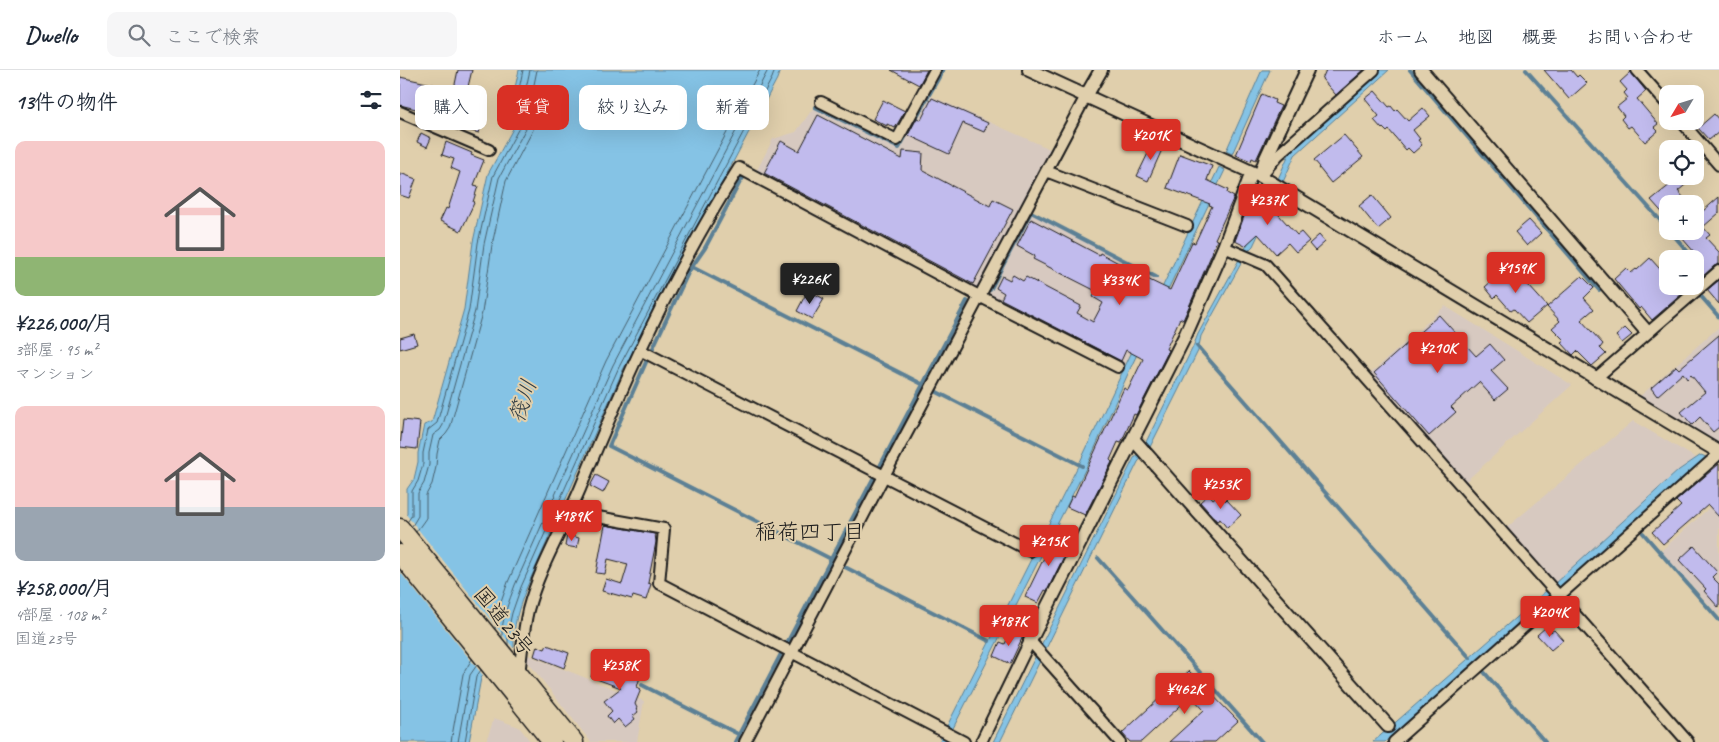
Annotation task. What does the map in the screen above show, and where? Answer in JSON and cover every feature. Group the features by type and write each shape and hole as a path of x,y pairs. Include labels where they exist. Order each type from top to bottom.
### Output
{"highway":[{"name":"国道23号","path":"400,528 510,672 552,742"},
{"name":"国道23号","path":"400,554 574,742"}],"street":[{"path":"821,102 897,140 934,70"},
{"path":"1029,70 1256,174 1719,453 1396,737 1136,442"},
{"path":"744,742 979,296 1101,70"},
{"path":"981,742 1136,442 1256,174 1266,158 1307,70"},
{"path":"1256,174 1374,70"},
{"path":"1422,70 1647,332"},
{"path":"1637,70 1659,95"},
{"path":"400,112 489,150"},
{"path":"1689,130 1719,165"},
{"path":"510,672 528,610 544,566 570,512 640,350 689,256 739,168 979,296 1118,367"},
{"path":"1046,171 1187,226"},
{"path":"1224,247 1266,265 1688,742"},
{"path":"1595,379 1719,271"},
{"path":"640,350 1030,551"},
{"path":"570,512 664,529 659,583 964,742"},
{"path":"1033,644 1120,742"}],"shaded area":[{"path":"931,96 1050,149 979,288 976,290 756,172 773,139 796,132 814,107 900,150"},
{"path":"1032,214 1163,282 1124,365 986,294 988,290 991,292"},
{"path":"1445,306 1572,385 1465,482 1369,375"},
{"path":"1719,327 1719,440 1716,443 1639,397"},
{"path":"1633,421 1696,458 1679,470 1554,584 1505,529"},
{"path":"1719,499 1719,616 1661,551"},
{"path":"528,655 644,701 637,742 591,742 527,661"},
{"path":"494,718 519,727 531,742 486,742"}],"water":[{"name":"筏川","path":"519,70 780,70 769,94 769,85 697,85 697,130 750,130 623,370 526,589 514,632 514,647 490,667 481,678 469,742 400,742 400,523 407,514 407,489 414,479 424,425 432,422 464,309 473,242 488,174 512,130 569,130 569,85 516,85"},
{"path":"1262,70 1270,70 1232,154 1226,151"},
{"path":"1381,70 1389,70 1295,155 1283,182 1278,179 1289,154"},
{"path":"1219,167 1225,170 1131,367 1086,468 946,742 939,742 1079,464"},
{"path":"1274,190 1278,193 1253,246 1248,251 1201,336 1198,351 1149,449 1138,462 1000,742 993,742 1134,458 1145,444 1198,334 1246,247"},
{"path":"1701,455 1706,457 1705,460 1385,742 1373,742 1554,584 1679,470"}],"pier":[{"path":"405,513 515,650 492,668 485,678 400,572 400,519"}],"building":[{"path":"458,70 472,70 468,85 455,85"},
{"path":"891,70 927,70 919,85"},
{"path":"1326,70 1364,70 1336,95 1322,79"},
{"path":"1544,70 1571,70 1577,77 1579,75 1587,83 1569,99"},
{"path":"1631,72 1646,91 1637,99 1658,124 1654,127 1658,131 1645,142 1631,126 1628,128 1621,119 1624,116 1617,107 1628,98 1624,93 1627,90 1620,82"},
{"path":"400,77 436,85 415,85 415,109 400,105"},
{"path":"1375,91 1389,107 1391,106 1395,111 1397,109 1408,121 1423,108 1430,116 1413,130 1422,145 1413,153 1408,148 1406,150 1389,130 1387,132 1382,129 1374,120 1379,116 1365,99"},
{"path":"1262,94 1275,100 1274,103 1281,106 1256,160 1252,158 1251,161 1236,155"},
{"path":"932,98 988,123 984,132 963,123 949,154 908,135 917,118 921,120"},
{"path":"883,100 905,111 895,128 873,119"},
{"path":"1714,114 1719,120 1719,132 1709,140 1700,130 1704,130 1704,123"},
{"path":"818,115 902,159 903,151 923,153 922,170 990,206 993,199 1013,209 973,284 764,173 781,141 799,151"},
{"path":"467,130 480,130 479,133"},
{"path":"421,133 431,138 427,147 417,142"},
{"path":"1344,135 1363,157 1331,183 1314,160"},
{"path":"1154,141 1164,145 1148,181 1137,176"},
{"path":"446,142 484,160 474,185 478,186 474,203 461,231 440,221 446,208 448,209 460,172 451,168 454,159 442,155"},
{"path":"1180,154 1212,166 1207,180 1228,190 1227,193 1234,197 1183,320 1180,318 1166,349 1169,350 1136,415 1134,414 1121,443 1118,442 1110,460 1112,462 1085,515 1067,507 1072,496 1074,497 1124,388 1128,390 1143,359 1126,350 1121,361 1001,299 1004,293 996,288 1002,276 1010,280 1013,275 1023,281 1026,277 1081,306 1077,313 1093,322 1103,303 1093,297 1096,291 1033,259 1035,256 1017,246 1031,219 1170,290 1192,242 1195,243 1212,206 1167,188"},
{"path":"400,173 416,179 409,198 400,195"},
{"path":"1670,185 1685,185 1678,191 1681,195 1659,195 1659,209 1651,200"},
{"path":"1257,188 1270,194 1267,200 1279,215 1297,235 1301,232 1309,241 1296,252 1288,243 1276,254 1258,234 1245,246 1235,241 1249,203"},
{"path":"1372,195 1391,218 1378,229 1359,206"},
{"path":"1719,197 1719,213 1704,226 1704,210"},
{"path":"1529,220 1541,233 1527,246 1515,232"},
{"path":"1704,228 1710,235 1706,238 1719,252 1719,264 1704,275 1704,250 1692,250 1684,240 1704,240"},
{"path":"1319,235 1325,242 1315,251 1309,244"},
{"path":"1650,258 1659,268 1659,295 1681,295 1652,320 1641,307 1639,309 1614,279 1626,268 1631,273"},
{"path":"1510,265 1547,306 1527,323 1514,309 1511,311 1497,295 1494,298 1485,287"},
{"path":"1582,276 1594,288 1584,298 1594,309 1581,320 1603,344 1600,348 1606,354 1592,366 1577,351 1573,355 1561,342 1564,340 1552,328 1560,321 1547,307"},
{"path":"1719,280 1719,304 1707,290"},
{"path":"808,290 824,299 812,319 797,311"},
{"path":"1439,315 1476,356 1490,344 1504,360 1491,371 1508,389 1495,400 1479,382 1451,407 1456,412 1429,436 1374,373"},
{"path":"1625,328 1632,335 1622,343 1616,336"},
{"path":"414,334 417,344 400,349 400,338"},
{"path":"1719,335 1719,427 1713,432 1700,417 1692,425 1681,412 1705,392 1691,375 1687,379 1683,373 1657,396 1651,388 1676,366 1679,369"},
{"path":"403,420 420,422 417,449 400,447"},
{"path":"1719,464 1719,517 1708,505 1663,544 1652,532 1681,506 1676,501"},
{"path":"596,475 609,482 603,493 590,486"},
{"path":"1209,494 1213,499 1219,494 1241,515 1227,528 1220,519 1217,521 1200,502"},
{"path":"605,525 655,534 656,542 648,583 651,584 646,600 633,596 632,599 602,591 606,579 622,584 628,564 608,559 605,574 596,573"},
{"path":"1057,531 1073,538 1047,591 1045,590 1038,603 1025,597"},
{"path":"567,535 579,538 577,548 565,546"},
{"path":"1694,546 1717,572 1712,577 1719,584 1719,608 1704,591 1706,589 1679,560"},
{"path":"1546,627 1550,632 1554,630 1563,640 1551,650 1537,635"},
{"path":"1012,629 1024,634 1010,664 994,656 1000,642 1005,644"},
{"path":"547,645 569,653 564,668 534,656 537,646 545,649"},
{"path":"598,660 621,670 623,663 636,668 634,675 640,677 637,687 641,689 635,704 638,712 633,716 635,719 625,727 618,719 613,724 607,716 612,711 604,701 621,688 591,677"},
{"path":"1189,671 1238,721 1215,742 1169,742 1204,710 1191,696 1141,742 1130,742 1122,733"}],"waterway":[{"path":"815,107 899,148 943,70"},
{"path":"1410,70 1599,290"},
{"path":"1526,70 1659,219"},
{"path":"652,350 689,271 705,248 743,178"},
{"path":"990,290 1031,212 1156,277"},
{"path":"1678,240 1686,250"},
{"path":"692,267 922,384"},
{"path":"1700,295 1719,317"},
{"path":"879,468 967,301"},
{"path":"1197,346 1470,658"},
{"path":"647,360 609,446 829,558"},
{"path":"935,391 1082,466"},
{"path":"787,643 875,475"},
{"path":"1643,533 1719,620"},
{"path":"1098,558 1262,742"},
{"path":"843,566 989,641"},
{"path":"735,742 782,652"},
{"path":"1484,672 1545,742"},
{"path":"642,685 736,733"}],"district":[{"name":"稲荷四丁目","path":"810,532"}]}
